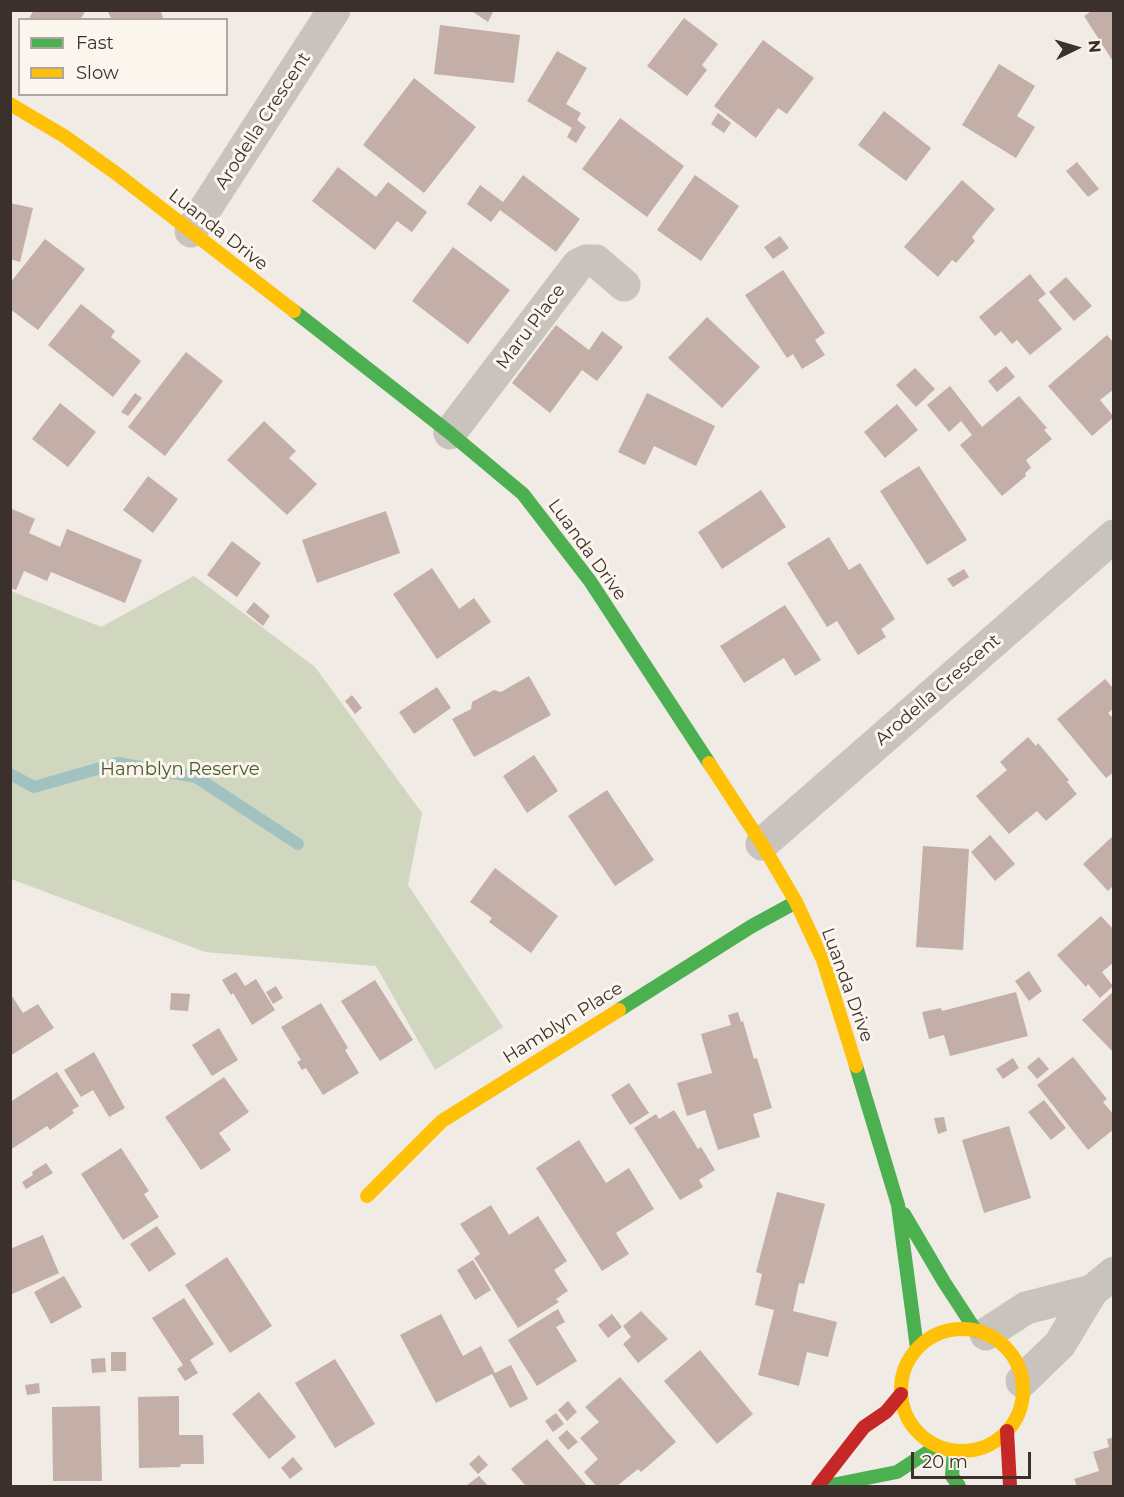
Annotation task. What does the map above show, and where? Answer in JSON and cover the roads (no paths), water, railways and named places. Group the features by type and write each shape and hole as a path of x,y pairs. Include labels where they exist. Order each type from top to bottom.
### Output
{"street":[{"name":"Arodella Crescent","path":"190,231 334,10"},
{"name":"Luanda Drive","path":"10,104 64,136 117,174 450,433 523,494 590,581 762,844 796,902 823,960 898,1205 917,1348"},
{"name":"Maru Place","path":"450,433 578,265 586,261 596,261 624,285"},
{"name":"Arodella Crescent","path":"762,844 1113,536"},
{"name":"Hamblyn Place","path":"367,1196 442,1121 752,926 796,902"},
{"name":"Luanda Drive","path":"898,1205 944,1282 981,1332"},
{"path":"981,1332 1026,1308 1103,1282"},
{"path":"1022,1381 1060,1344 1103,1282"},
{"path":"955,1329 981,1332 1003,1345 1016,1361 1022,1381 1022,1399 1017,1416 1007,1431 992,1443 974,1451 954,1451 937,1446 921,1436 909,1421 901,1394 906,1365 917,1348 934,1335 955,1329"},
{"path":"818,1486 864,1428 886,1412 901,1394"},
{"path":"1007,1431 1010,1486"},
{"path":"827,1486 897,1472 937,1446"},
{"path":"954,1451 952,1476 958,1486"}],"waterway":[{"path":"10,774 34,787 118,763 196,777 298,844"}],"park label":[{"name":"Hamblyn Reserve","path":"180,770"}]}
